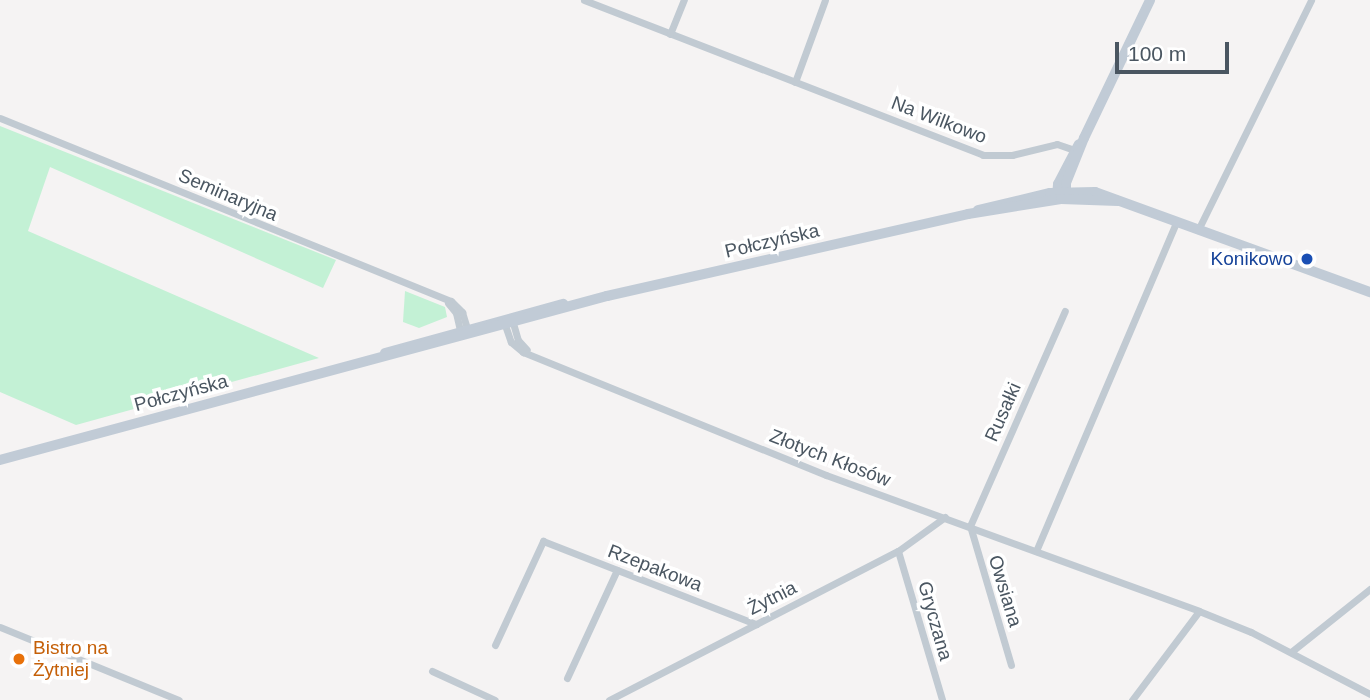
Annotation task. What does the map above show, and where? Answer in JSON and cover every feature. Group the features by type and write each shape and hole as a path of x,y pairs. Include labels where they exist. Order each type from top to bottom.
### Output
{"main road":[{"path":"1061,196 1084,138 1150,0"},
{"path":"1061,196 1074,150 1084,138"},
{"name":"Połczyńska","path":"0,460 464,332 584,302 968,214 1061,196 1118,201 1370,294"}],"street":[{"name":"Na Wilkowo","path":"583,0 983,155 1012,155 1057,144 1074,150"},
{"path":"670,34 684,0"},
{"path":"795,82 825,0"},
{"path":"1198,230 1311,0"},
{"name":"Seminaryjna","path":"0,118 445,300 454,311 464,332"},
{"path":"1036,551 1176,222"},
{"name":"Rusałki","path":"970,526 1065,311"},
{"name":"Złotych Kłosów","path":"509,322 514,346 826,475 1199,611 1291,652 1370,694"},
{"name":"Żytnia","path":"609,700 898,551 945,517"},
{"name":"Owsiana","path":"970,526 1011,664"},
{"name":"Rzepakowa","path":"495,645 543,541 756,624"},
{"name":"Gryczana","path":"898,551 942,700"},
{"path":"567,678 617,570"},
{"path":"1291,652 1370,589"},
{"path":"1132,700 1199,611"},
{"path":"0,627 179,700"},
{"path":"432,671 495,700"}],"green space":[{"path":"0,126 336,260 323,288 50,167 28,231 319,358 76,425 0,392"},
{"path":"405,291 445,307 447,317 419,328 403,322"}],"place":[{"name":"Konikowo","path":"1307,259"},
{"name":"Bistro na Żytniej","path":"19,659"}]}
